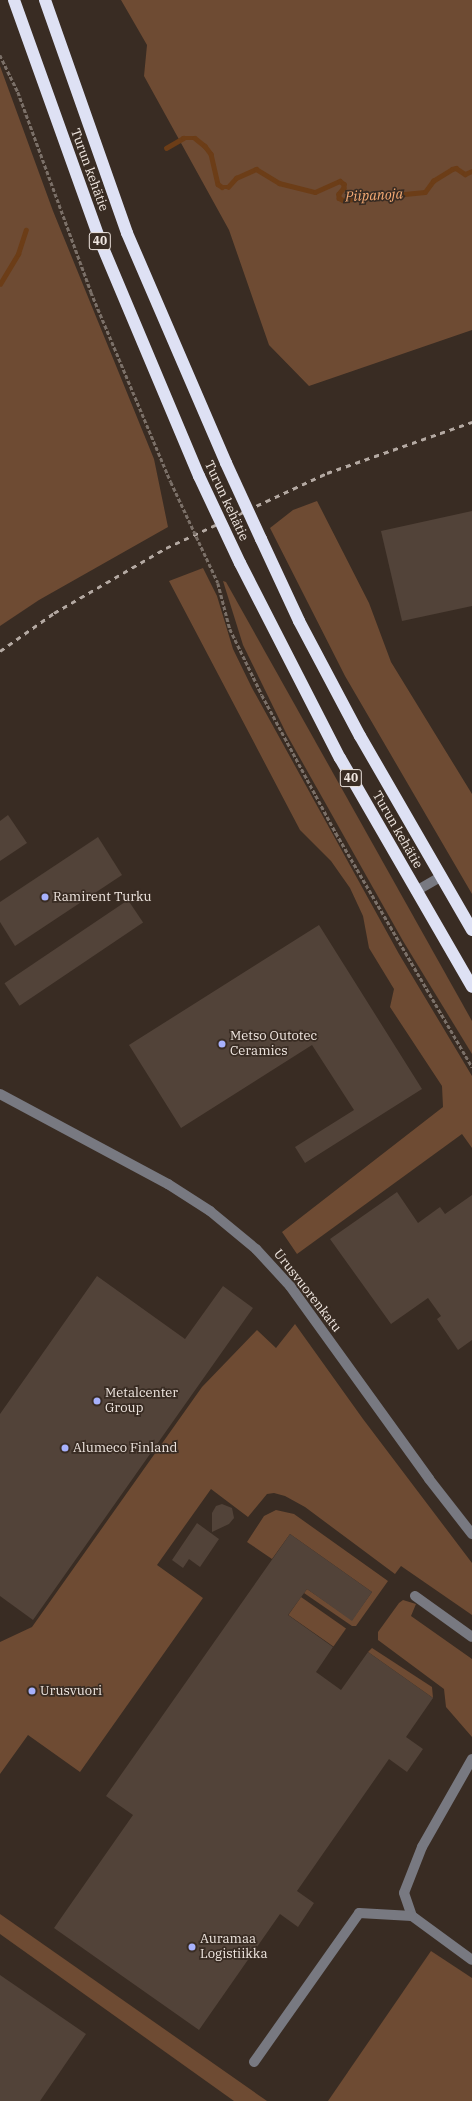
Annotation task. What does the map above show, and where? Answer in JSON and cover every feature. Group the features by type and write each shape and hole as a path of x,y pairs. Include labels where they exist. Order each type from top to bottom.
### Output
{"highway":[{"name":"Turun kehätie","path":"14,0 101,243 199,476 240,563 340,758 472,987"},
{"name":"Turun kehätie","path":"45,0 127,232 226,463 299,621 360,736 440,877 470,926"}],"street":[{"path":"416,891 440,877"},
{"name":"Urusvuorenkatu","path":"0,1094 168,1184 216,1216 256,1249 295,1292 424,1473 472,1534"},
{"path":"415,1596 472,1637"},
{"path":"412,1916 404,1893 422,1847 472,1759"},
{"path":"254,2062 359,1912 412,1916 472,1960"}],"path":[{"path":"0,55 18,92 91,292 171,482 218,583 230,630 262,695 340,840 472,1067"}],"shaded area":[{"path":"121,0 472,0 472,330 309,386 269,345 229,230 144,76 147,45"},
{"path":"0,66 53,211 154,459 168,527 39,600 0,626"},
{"path":"317,501 369,603 391,662 472,794 472,894 345,676 270,528 293,510"},
{"path":"203,568 217,596 233,649 252,688 399,954 472,1076 472,1148 462,1134 297,1254 282,1232 443,1107 442,1086 390,1007 394,989 369,948 363,916 350,888 331,861 300,830 169,581"},
{"path":"223,581 226,582 472,1021 472,1054 403,941 287,735 243,645"},
{"path":"295,1324 363,1419 472,1563 472,1615 401,1566 395,1574 305,1507 285,1496 274,1493 267,1494 248,1517 211,1489 157,1565 203,1598 80,1772 28,1735 0,1774 0,1642 32,1627 202,1387 257,1330 276,1348"},
{"path":"276,1510 294,1514 388,1581 356,1626 352,1626 304,1593 307,1589 352,1620 372,1592 290,1534 272,1559 247,1542 264,1516"},
{"path":"301,1597 346,1629 333,1647 288,1615"},
{"path":"403,1600 416,1604 411,1616 472,1659 472,1737 446,1707 444,1689 378,1640 378,1632 399,1603"},
{"path":"372,1648 432,1687 433,1698 368,1652"},
{"path":"0,1914 267,2101 234,2101 0,1934"},
{"path":"431,1951 472,1978 472,2101 328,2101"}],"building":[{"path":"472,511 472,606 402,621 381,531"},
{"path":"8,815 27,843 0,861 0,821"},
{"path":"98,837 122,875 15,946 0,922 0,902"},
{"path":"128,900 143,922 20,1006 4,983"},
{"path":"319,925 422,1089 305,1163 295,1147 354,1110 312,1045 181,1128 129,1045"},
{"path":"397,1192 418,1223 440,1207 445,1214 472,1195 472,1340 458,1350 437,1319 441,1316 428,1298 391,1324 330,1239"},
{"path":"97,1276 185,1339 223,1286 253,1308 33,1620 0,1596 0,1414"},
{"path":"222,1504 232,1508 234,1518 229,1524 212,1532 212,1513 216,1506"},
{"path":"197,1523 219,1539 200,1567 189,1559 183,1568 172,1560"},
{"path":"290,1534 372,1592 352,1621 307,1589 288,1615 333,1647 316,1672 341,1690 368,1652 433,1698 406,1737 423,1749 407,1772 389,1759 297,1891 314,1903 298,1927 280,1914 199,2030 54,1928 133,1815 106,1796"},
{"path":"0,1975 86,2034 40,2101 0,2101"}],"waterway":[{"name":"Piipanoja","path":"166,148 183,138 195,138 205,146 211,154 218,184 222,187 228,187 236,178 256,169 279,183 315,192 340,181 344,184 344,188 339,194 339,198 343,200 425,192 433,181 452,169 456,168 465,174 472,171"},
{"name":"Piipanoja","path":"0,284 18,254 26,230"}],"railway":[{"path":"0,651 54,613 166,548 327,473 472,422"}],"place":[{"name":"Ramirent Turku","path":"45,897"},
{"name":"Metso Outotec Ceramics","path":"222,1044"},
{"name":"Metalcenter Group","path":"97,1401"},
{"name":"Alumeco Finland","path":"65,1448"},
{"name":"Urusvuori","path":"32,1691"},
{"name":"Auramaa Logistiikka","path":"192,1947"}]}
